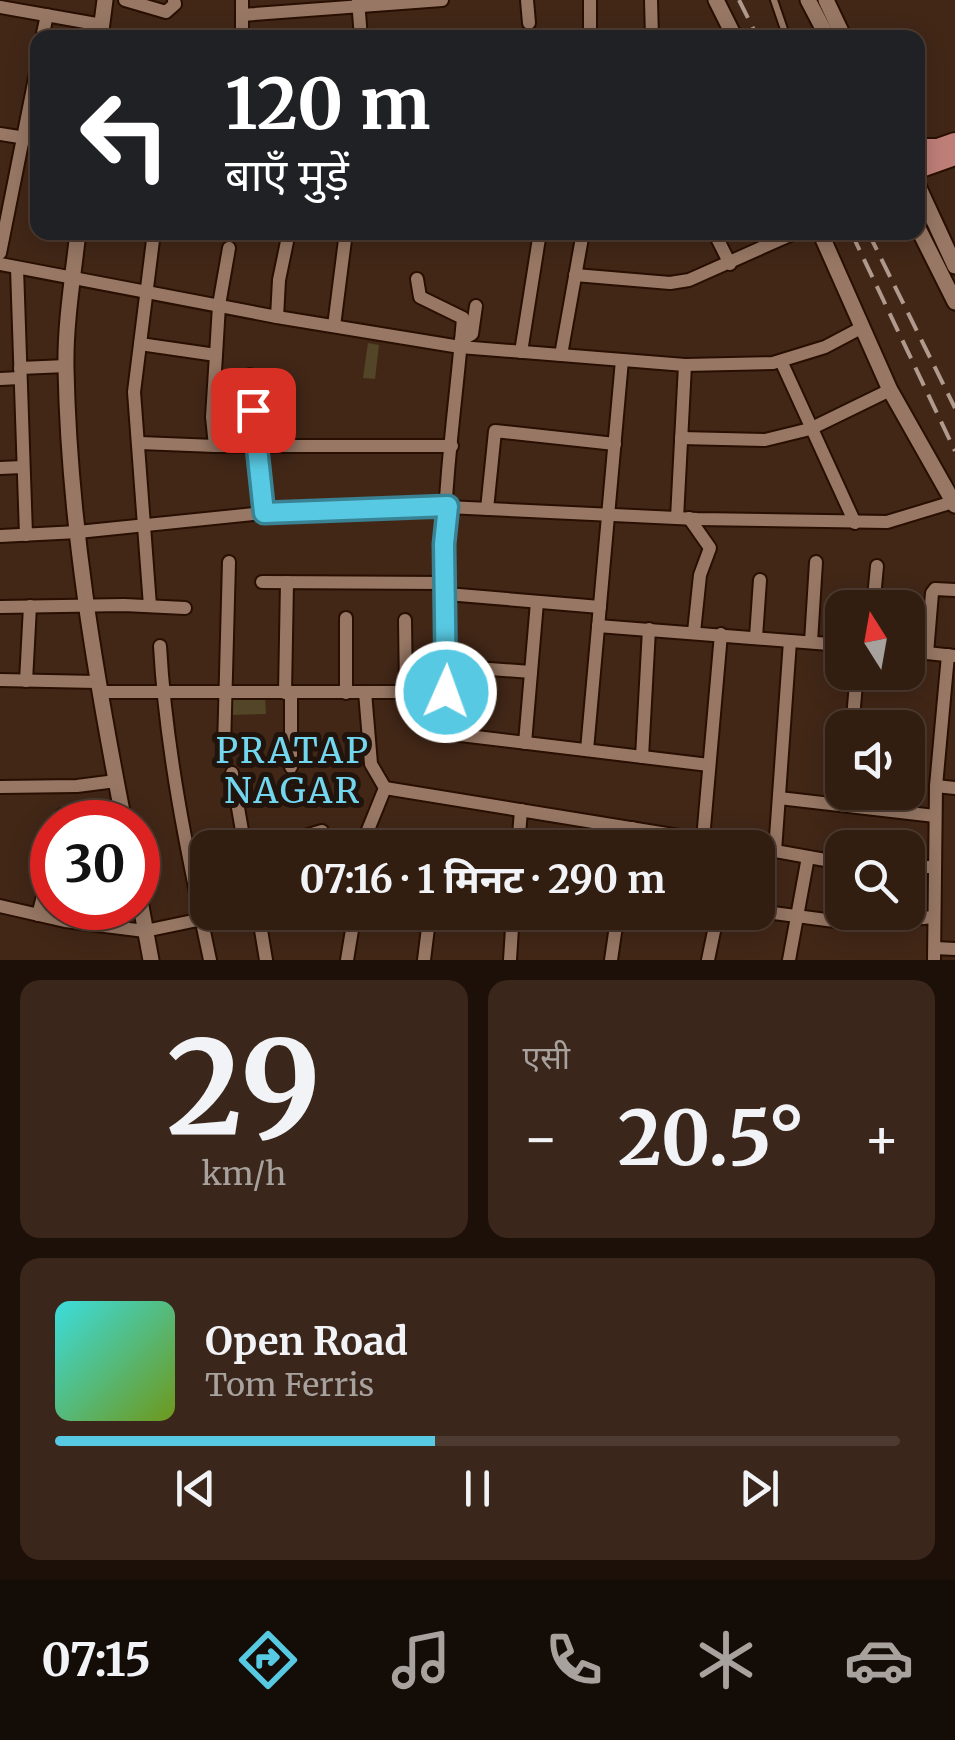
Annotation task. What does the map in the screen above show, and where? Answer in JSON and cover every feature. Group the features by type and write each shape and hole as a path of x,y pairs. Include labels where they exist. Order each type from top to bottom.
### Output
{"main road":[{"path":"925,149 955,143"},
{"path":"925,166 955,155"}],"street":[{"path":"101,30 105,0"},
{"path":"125,0 166,12 174,0"},
{"path":"242,0 242,30"},
{"path":"242,15 303,6 442,0"},
{"path":"527,0 529,22"},
{"path":"590,0 590,30"},
{"path":"651,0 652,30"},
{"path":"716,0 730,30"},
{"path":"808,0 824,30"},
{"path":"826,0 840,30"},
{"path":"359,4 361,30"},
{"path":"0,7 98,30"},
{"path":"44,30 47,15"},
{"path":"0,134 30,138 0,253"},
{"path":"925,201 955,266"},
{"path":"77,240 66,366 78,532 98,687 120,800"},
{"path":"150,606 134,392 153,240"},
{"path":"277,317 287,240"},
{"path":"334,326 345,240"},
{"path":"521,352 539,240"},
{"path":"561,355 581,240"},
{"path":"718,240 730,264"},
{"path":"575,274 670,283 689,280 780,240"},
{"path":"0,536 264,513 448,506 855,523 910,518 928,508 954,503 890,390 823,240"},
{"path":"924,240 955,302"},
{"path":"215,446 212,416 219,305 229,248"},
{"path":"0,264 334,326 521,352 685,365 781,361 826,347 861,328"},
{"path":"17,268 26,535"},
{"path":"417,279 420,297 463,318 444,544 448,666 446,692 435,732 710,765"},
{"path":"461,343 472,334 476,306"},
{"path":"140,344 216,355"},
{"path":"587,750 622,360"},
{"path":"781,361 855,523"},
{"path":"685,365 681,438 684,518 710,548 700,575 694,632"},
{"path":"0,379 66,366"},
{"path":"250,375 264,513"},
{"path":"681,438 765,440 810,428 890,390"},
{"path":"488,509 495,431 615,444"},
{"path":"140,442 215,446 452,446"},
{"path":"0,468 23,467"},
{"path":"224,748 229,562"},
{"path":"810,642 816,562"},
{"path":"875,590 877,566"},
{"path":"756,637 760,580"},
{"path":"262,582 447,589 600,607"},
{"path":"287,582 291,767"},
{"path":"955,590 935,588 932,593 927,653 951,655 936,786 933,866 935,954 955,949"},
{"path":"525,743 537,602"},
{"path":"26,681 30,606"},
{"path":"0,607 185,608"},
{"path":"346,618 346,692"},
{"path":"405,620 406,692"},
{"path":"598,626 825,643"},
{"path":"642,757 649,630"},
{"path":"705,830 721,634"},
{"path":"790,640 775,851 825,860"},
{"path":"160,646 179,813 190,864"},
{"path":"448,666 530,672"},
{"path":"0,680 163,692 446,692"},
{"path":"365,692 372,764 385,788"},
{"path":"232,773 243,830"},
{"path":"1,791 116,780"},
{"path":"936,786 955,788"},
{"path":"385,788 644,830"},
{"path":"368,830 385,788"},
{"path":"779,798 825,799"},
{"path":"520,830 522,810"},
{"path":"905,810 935,816"},
{"path":"789,960 808,857"},
{"path":"925,866 933,866"},
{"path":"0,906 30,912"},
{"path":"775,914 857,924 934,917"},
{"path":"140,930 190,922"},
{"path":"204,930 210,960"},
{"path":"261,930 266,960"},
{"path":"348,960 352,930"},
{"path":"424,960 428,930"},
{"path":"510,960 512,930"},
{"path":"611,960 615,930"},
{"path":"708,960 714,930"},
{"path":"146,931 151,960"}],"lane":[{"path":"774,0 784,30"}],"building":[{"path":"368,343 379,345 375,379 363,378"},
{"path":"230,697 265,697 266,714 231,715"}],"railway":[{"path":"739,0 754,30"},
{"path":"855,240 955,451"},
{"path":"872,240 955,408"}],"district":[{"name":"PRATAP NAGAR","path":"293,771"}],"route":[{"path":"253,410 264,513 448,506 444,544 446,692"}]}
